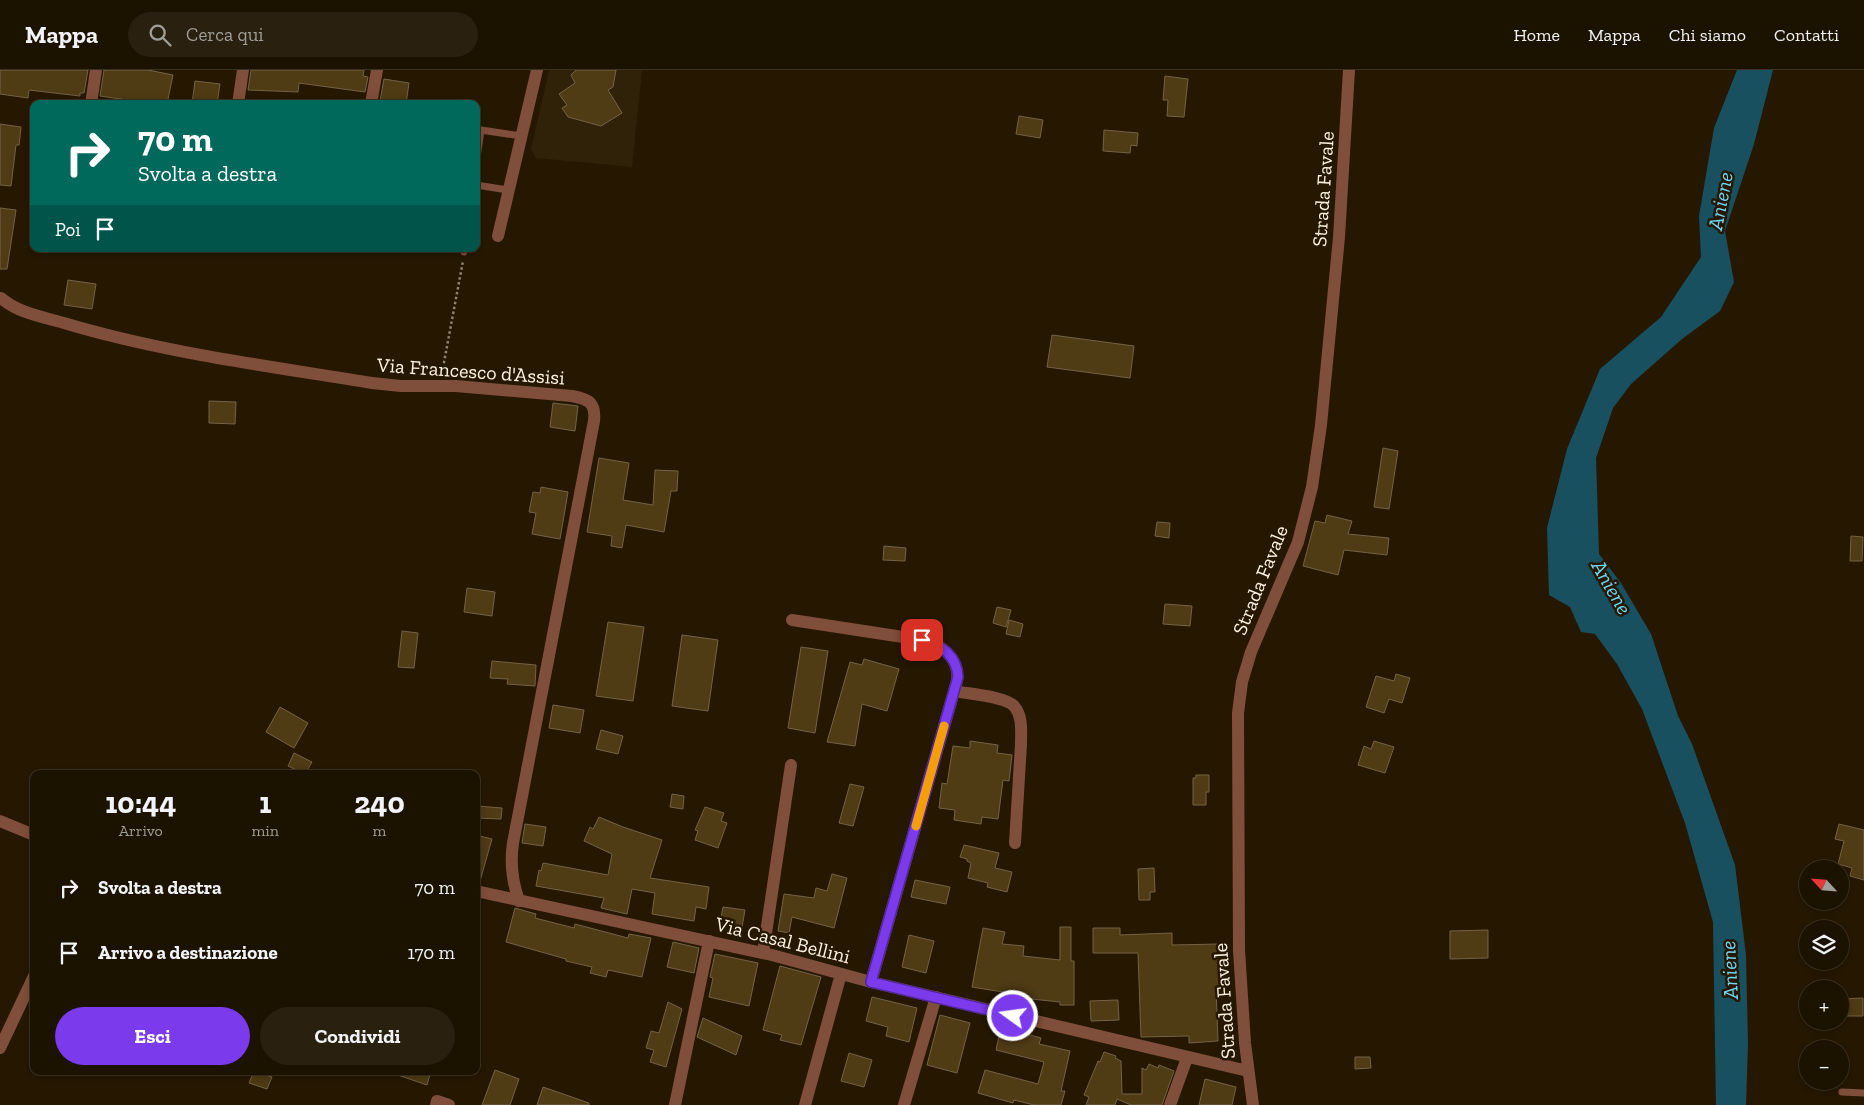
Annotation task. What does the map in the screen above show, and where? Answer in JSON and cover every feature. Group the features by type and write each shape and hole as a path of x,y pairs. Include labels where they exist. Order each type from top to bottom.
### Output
{"street":[{"path":"92,100 96,70"},
{"path":"239,100 243,70"},
{"path":"372,100 377,70"},
{"path":"498,236 536,70"},
{"name":"Strada Favale","path":"1253,1105 1248,1072 1242,996 1238,914 1238,713 1242,682 1251,652 1298,542 1312,487 1321,425 1339,237 1349,70"},
{"name":"Via Francesco d'Assisi","path":"0,301 24,311 132,342 377,384 401,386 440,385 572,396 592,404 595,411 592,431 513,843 511,859 516,900"},
{"path":"792,620 922,640 935,644 949,654 956,667 958,677 871,982"},
{"path":"954,691 1003,700 1013,704 1017,711 1021,728 1021,744 1015,843"},
{"path":"763,953 791,765"},
{"path":"0,821 30,833"},
{"name":"Via Casal Bellini","path":"480,892 763,953 871,982 1248,1072"},
{"path":"675,1105 710,941"},
{"path":"805,1105 841,974"},
{"path":"2,1040 30,984"},
{"path":"904,1105 936,997"},
{"path":"1170,1105 1187,1058"},
{"path":"436,1105 437,1101 449,1105"}],"lane":[{"path":"480,137 481,130 521,136"},
{"path":"480,186 508,190"},
{"path":"1842,1092 1864,1093"}],"path":[{"path":"440,385 464,252"}],"shaded area":[{"path":"549,70 642,70 632,167 536,158 531,149"}],"water":[{"name":"Aniene","path":"1737,70 1773,70 1754,144 1725,231 1734,282 1720,311 1682,339 1631,384 1613,408 1596,458 1599,554 1621,583 1651,634 1678,716 1692,744 1735,865 1746,955 1748,1043 1746,1105 1716,1105 1713,922 1685,823 1642,709 1617,664 1595,634 1581,632 1570,607 1549,595 1547,528 1567,449 1600,369 1661,317 1701,257 1699,216 1714,128"}],"building":[{"path":"0,70 88,70 84,93 80,93 80,96 29,90 28,98 0,94"},
{"path":"104,70 148,70 173,75 168,100 127,100 100,96"},
{"path":"251,70 364,70 363,76 368,77 365,92 299,83 298,92 248,90"},
{"path":"576,70 616,70 613,87 608,90 622,113 601,126 568,117 562,108 567,105 559,94 575,83 571,75"},
{"path":"1165,76 1188,79 1184,117 1167,116 1168,100 1163,100"},
{"path":"384,79 409,83 407,100 380,100"},
{"path":"195,81 220,84 218,100 193,100"},
{"path":"1019,116 1043,120 1040,138 1016,134"},
{"path":"0,124 21,127 19,145 16,145 11,186 0,185"},
{"path":"1104,130 1138,133 1137,146 1131,145 1130,153 1103,151"},
{"path":"0,208 16,210 7,269 0,269"},
{"path":"68,280 96,284 92,309 64,305"},
{"path":"1052,335 1134,346 1130,378 1047,367"},
{"path":"209,401 236,402 235,424 209,423"},
{"path":"553,403 578,406 575,431 550,427"},
{"path":"1383,448 1398,451 1389,509 1374,507"},
{"path":"599,458 629,463 623,500 653,505 655,470 678,471 677,491 671,491 664,532 626,525 622,548 611,546 612,536 587,532"},
{"path":"541,487 568,492 560,539 532,534 536,513 529,512 533,492 540,493"},
{"path":"1327,515 1352,521 1348,534 1389,538 1387,555 1344,550 1338,575 1303,566 1315,521 1325,523"},
{"path":"1157,522 1170,523 1169,538 1155,536"},
{"path":"1851,536 1863,537 1862,561 1850,561"},
{"path":"884,546 906,548 905,561 883,560"},
{"path":"467,588 495,592 492,616 464,612"},
{"path":"1165,604 1192,606 1190,626 1163,624"},
{"path":"997,607 1011,610 1006,627 993,623"},
{"path":"1009,620 1023,624 1020,637 1006,634"},
{"path":"608,622 644,627 633,701 596,696"},
{"path":"402,631 418,633 414,668 398,667"},
{"path":"682,635 718,640 708,711 672,706"},
{"path":"801,647 828,651 815,733 788,728"},
{"path":"864,659 899,669 887,711 862,704 855,746 827,742 850,662 862,665"},
{"path":"492,661 536,665 535,686 507,684 508,679 490,678"},
{"path":"1396,674 1410,678 1402,703 1389,699 1384,713 1366,707 1376,676 1394,681"},
{"path":"553,705 584,710 580,733 549,728"},
{"path":"280,707 308,723 294,748 266,732"},
{"path":"601,730 623,736 618,754 596,749"},
{"path":"970,741 998,745 997,753 1012,755 1009,781 1003,780 998,819 982,817 981,824 954,820 955,810 939,808 942,783 947,784 953,746 970,748"},
{"path":"1374,741 1394,747 1385,773 1358,765 1364,746 1371,749"},
{"path":"294,753 312,762 307,770 296,770 288,766"},
{"path":"1196,775 1209,775 1209,792 1206,792 1206,805 1193,805 1193,778 1196,778"},
{"path":"850,784 864,787 853,826 839,823"},
{"path":"672,794 684,796 683,809 670,807"},
{"path":"480,806 502,808 501,819 480,818"},
{"path":"705,807 724,813 721,821 727,823 718,848 695,840 698,831 695,830"},
{"path":"599,817 662,840 650,878 709,887 706,909 696,907 694,921 652,914 655,893 632,889 627,914 601,908 604,898 536,886 539,870 541,871 543,863 608,875 612,854 584,841 590,827 593,829"},
{"path":"525,824 546,827 543,846 522,843"},
{"path":"1839,824 1864,830 1864,880 1850,876 1852,868 1849,867 1849,860 1839,860 1844,841 1835,839"},
{"path":"480,836 492,839 480,881"},
{"path":"964,845 999,853 995,868 1012,872 1007,892 987,887 988,883 968,878 971,863 967,859 960,857"},
{"path":"1154,868 1155,892 1150,892 1150,900 1139,900 1138,869"},
{"path":"832,874 847,878 834,928 792,917 789,933 778,931 784,894 814,898 816,888 827,891"},
{"path":"915,880 950,887 946,904 911,897"},
{"path":"723,907 745,910 742,927 720,923"},
{"path":"515,908 536,914 535,918 574,928 575,924 628,938 629,934 651,938 642,977 608,970 606,977 590,973 592,967 506,942"},
{"path":"1060,927 1071,927 1071,961 1074,961 1074,1005 1060,1005 1060,1002 1003,996 1003,992 972,987 983,928 1005,932 1002,944 1024,946 1023,956 1060,960"},
{"path":"1093,928 1120,928 1120,935 1172,933 1172,945 1219,944 1220,987 1216,987 1218,1041 1189,1043 1189,1036 1141,1037 1138,953 1093,953"},
{"path":"1488,930 1488,958 1450,959 1450,931"},
{"path":"909,935 934,941 926,973 902,967"},
{"path":"673,942 699,948 694,973 667,967"},
{"path":"715,954 758,963 749,1006 709,997 713,978 710,977"},
{"path":"780,966 821,977 801,1045 780,1040 782,1035 763,1030"},
{"path":"872,997 917,1008 909,1042 886,1036 888,1027 866,1021"},
{"path":"1863,998 1863,1016 1849,1016 1849,999"},
{"path":"1118,1000 1119,1020 1091,1021 1090,1001"},
{"path":"668,1002 682,1009 666,1067 650,1062 654,1050 646,1048 651,1031 659,1033"},
{"path":"940,1015 970,1023 957,1073 927,1065"},
{"path":"703,1018 742,1036 736,1055 697,1037"},
{"path":"1001,1027 1041,1038 1039,1044 1070,1051 1061,1091 1065,1091 1061,1105 1034,1105 1014,1100 1013,1103 978,1093 985,1070 1038,1084 1044,1062 996,1050"},
{"path":"1104,1052 1116,1056 1115,1058 1121,1061 1122,1094 1142,1094 1142,1068 1146,1070 1149,1064 1158,1068 1159,1065 1174,1071 1162,1105 1131,1105 1117,1099 1115,1105 1086,1105 1089,1097 1084,1095 1098,1061 1100,1062"},
{"path":"849,1053 872,1060 864,1087 841,1081"},
{"path":"1355,1057 1370,1057 1371,1068 1355,1069"},
{"path":"495,1070 519,1079 510,1105 482,1105"},
{"path":"252,1075 272,1077 267,1089 249,1083"},
{"path":"398,1075 430,1075 427,1085"},
{"path":"1205,1079 1236,1087 1232,1105 1199,1105"},
{"path":"543,1087 589,1103 589,1105 537,1105"}],"slow traffic":[{"path":"916,826 944,726"}],"route":[{"path":"922,640 935,644 949,654 958,672 958,677 871,982 1013,1016"}]}
